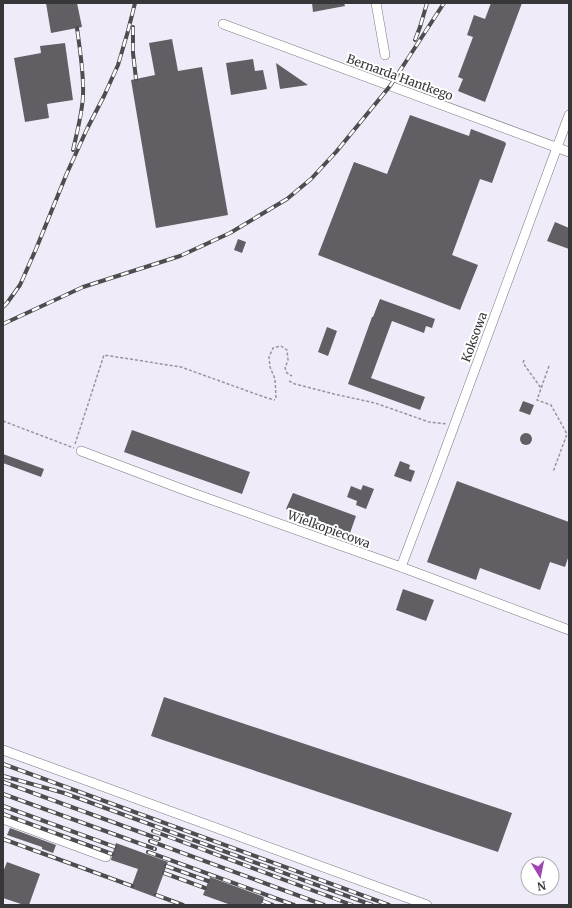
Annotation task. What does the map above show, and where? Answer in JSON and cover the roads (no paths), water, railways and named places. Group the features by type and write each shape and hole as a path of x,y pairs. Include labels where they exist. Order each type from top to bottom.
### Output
{"street":[{"path":"376,3 385,55"},
{"name":"Bernarda Hantkego","path":"223,24 569,152"},
{"name":"Koksowa","path":"401,567 569,116"},
{"name":"Wielkopiecowa","path":"81,451 187,491 401,567 569,630"},
{"path":"3,750 427,905"},
{"path":"3,819 106,857"}],"railway":[{"path":"3,307 20,285 67,173 118,65 135,3"},
{"path":"415,40 427,3"},
{"path":"3,324 83,287 180,256 230,233 287,199 311,179 336,152 390,86 444,3"},
{"path":"133,27 133,53 136,79"},
{"path":"73,150 83,96 82,70 77,28"},
{"path":"3,764 389,905"},
{"path":"3,776 64,793 372,905"},
{"path":"3,782 159,839"},
{"path":"3,794 155,849"},
{"path":"3,806 115,847"},
{"path":"3,814 112,854"},
{"path":"153,831 352,905"},
{"path":"3,839 132,886"},
{"path":"150,841 324,905"},
{"path":"148,852 294,905"},
{"path":"166,866 208,881"},
{"path":"164,873 205,888"},
{"path":"156,895 183,905"},
{"path":"263,901 273,905"}]}
